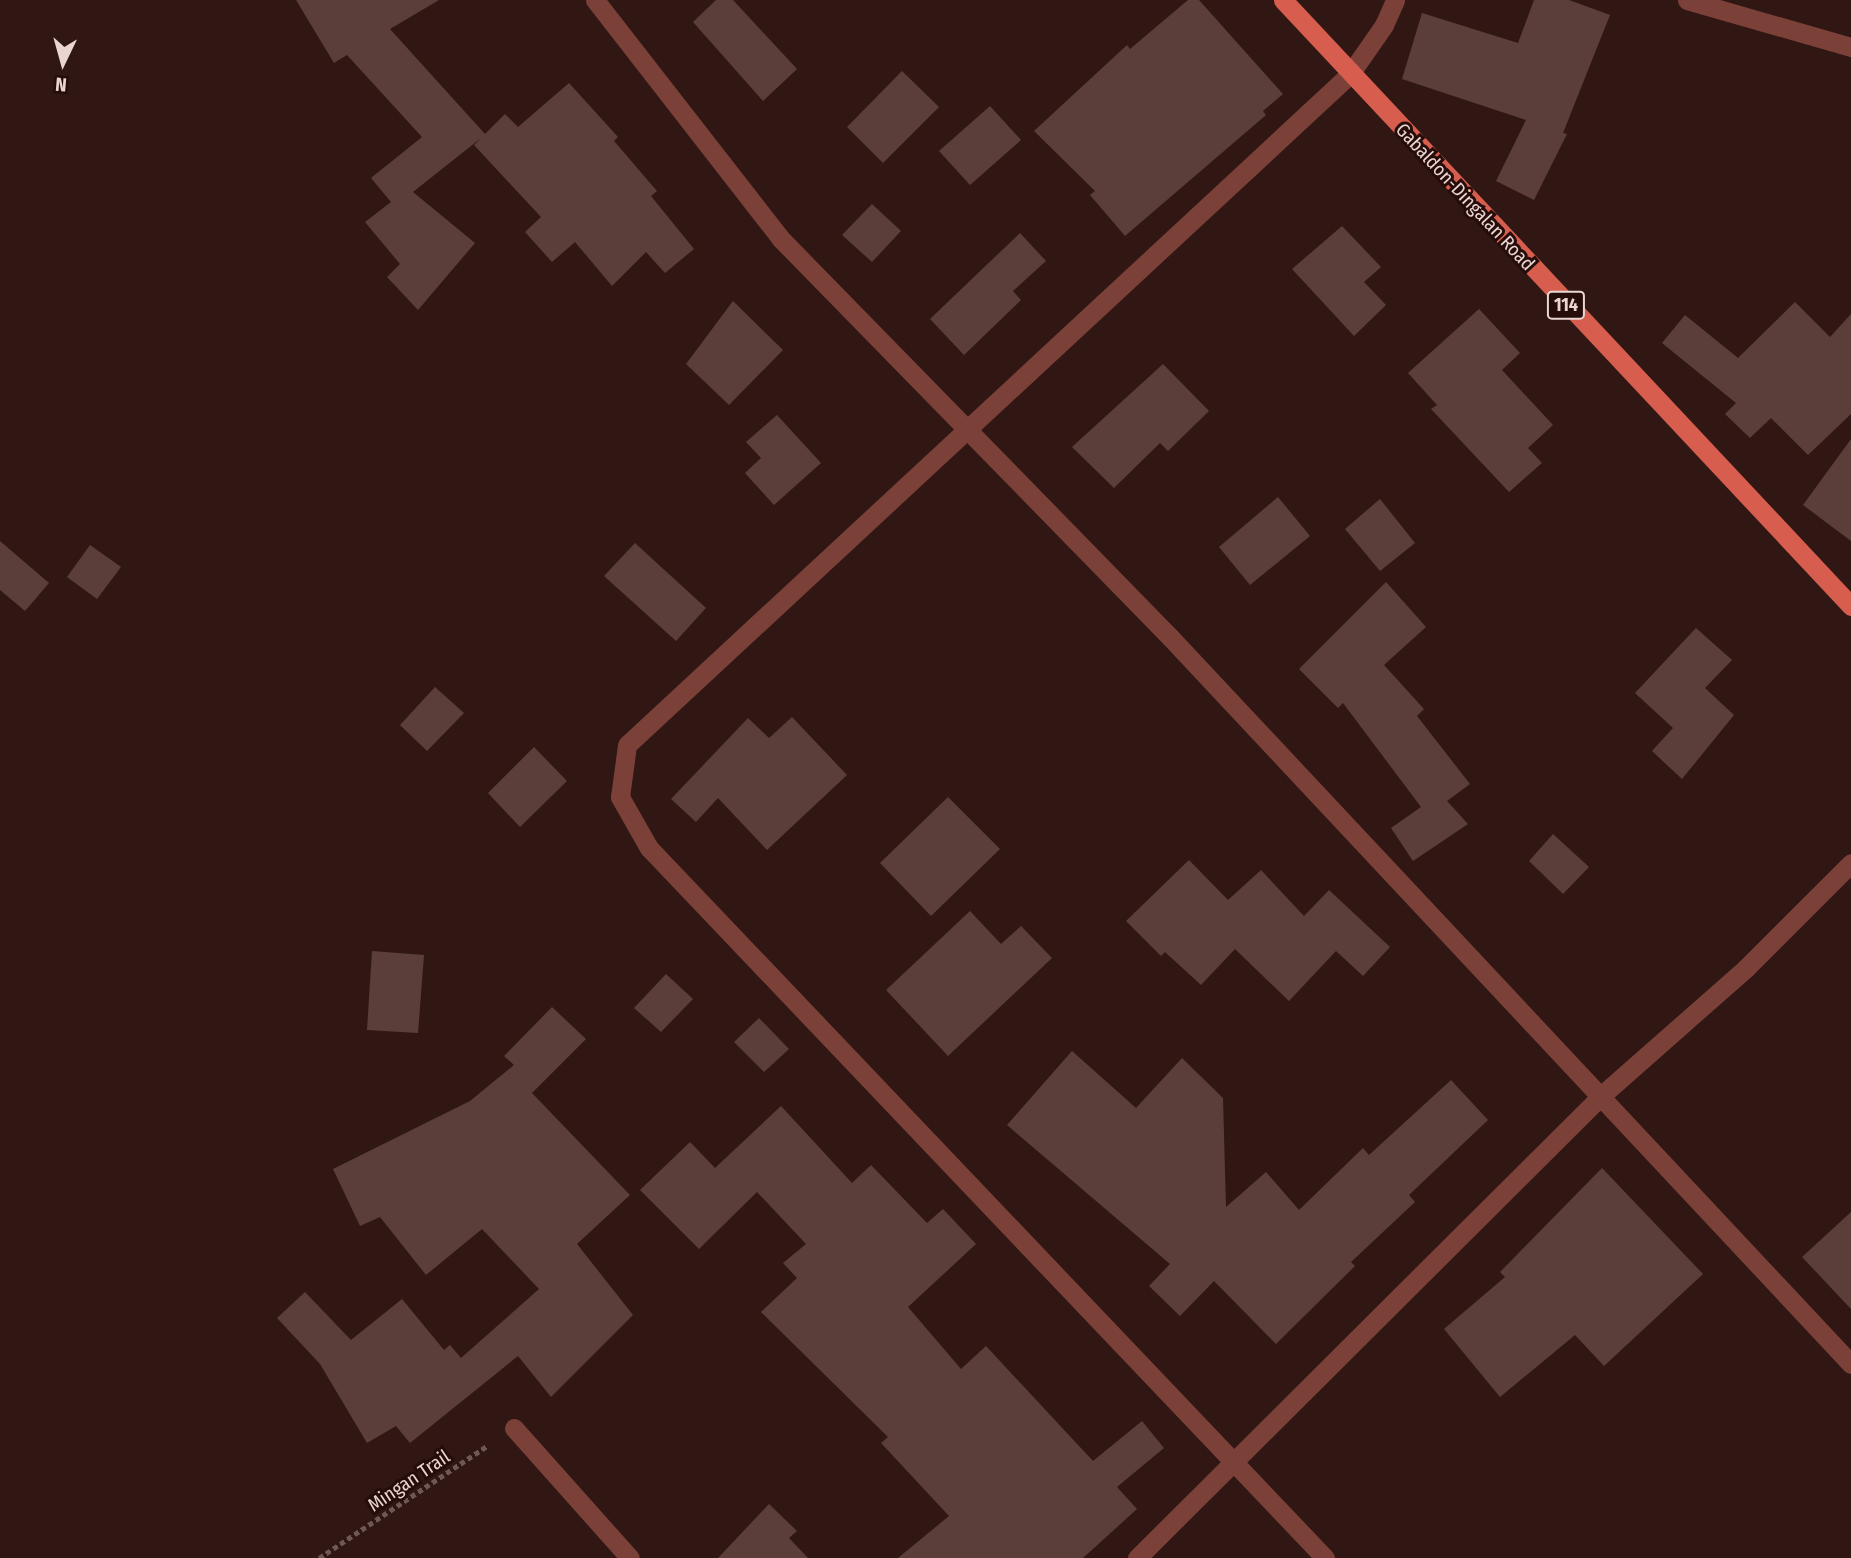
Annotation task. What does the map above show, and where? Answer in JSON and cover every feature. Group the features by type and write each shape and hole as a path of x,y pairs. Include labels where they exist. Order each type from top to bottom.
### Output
{"main road":[{"name":"Gabaldon-Dingalan Road","path":"1283,0 1851,606"}],"street":[{"path":"595,0 780,238 1170,637 1347,830 1602,1095 1851,1364"},
{"path":"1325,1558 649,848 620,797 627,745 968,432 1350,74 1384,24 1395,0"},
{"path":"1687,0 1851,47"},
{"path":"1137,1558 1602,1095 1746,968 1851,863"},
{"path":"514,1428 629,1558"}],"path":[{"name":"Mingan Trail","path":"319,1558 514,1428"}],"building":[{"path":"296,0 439,0 390,29 485,134 505,114 518,127 569,83 618,137 614,141 657,191 651,196 694,249 665,273 646,252 612,286 575,242 552,262 525,232 541,217 474,145 481,138 413,192 475,243 418,310 387,277 400,264 365,222 391,202 371,178 422,137 347,55 334,63"},
{"path":"716,0 733,0 797,69 763,101 693,22"},
{"path":"1188,0 1199,0 1283,94 1263,111 1266,115 1125,236 1090,195 1095,191 1034,131 1127,45 1130,49"},
{"path":"1534,0 1569,0 1610,15 1563,133 1567,134 1534,200 1496,181 1526,120 1402,79 1422,13 1518,43"},
{"path":"902,71 939,107 883,163 847,127"},
{"path":"990,106 1021,140 970,185 939,151"},
{"path":"872,204 901,231 872,262 842,235"},
{"path":"1342,226 1381,267 1364,282 1386,305 1354,336 1292,269"},
{"path":"1020,233 1046,261 1013,291 1021,300 964,355 930,319"},
{"path":"733,301 783,350 729,405 686,364"},
{"path":"1795,302 1830,337 1851,314 1851,414 1808,455 1771,418 1750,438 1725,414 1736,403 1662,343 1685,315 1738,358"},
{"path":"1479,309 1520,353 1502,370 1553,425 1528,448 1542,463 1509,492 1431,409 1437,405 1408,373"},
{"path":"1163,364 1209,411 1168,451 1160,443 1114,488 1072,447"},
{"path":"777,415 821,463 774,505 745,473 761,458 746,442"},
{"path":"1851,439 1851,541 1803,505"},
{"path":"1278,497 1310,536 1250,585 1219,547"},
{"path":"1380,499 1415,543 1380,571 1345,529"},
{"path":"0,541 49,583 25,611 0,590"},
{"path":"635,543 706,608 676,641 604,576"},
{"path":"90,545 121,567 97,599 67,577"},
{"path":"1386,582 1426,627 1384,665 1424,709 1417,716 1470,784 1447,801 1468,824 1413,861 1391,828 1421,807 1343,703 1338,708 1299,669"},
{"path":"1696,628 1732,660 1705,688 1734,715 1682,779 1652,751 1673,728 1635,693"},
{"path":"435,687 464,713 427,751 400,725"},
{"path":"792,717 847,775 767,850 718,798 696,822 671,799 748,718 769,738"},
{"path":"534,747 567,781 520,827 488,793"},
{"path":"948,797 1000,849 931,916 880,863"},
{"path":"1553,834 1589,867 1563,894 1529,861"},
{"path":"1189,860 1228,900 1261,870 1304,916 1329,890 1390,947 1363,976 1336,951 1289,1001 1235,949 1201,985 1165,952 1161,956 1126,921"},
{"path":"970,911 1001,944 1021,926 1052,958 948,1056 886,990"},
{"path":"372,951 424,955 418,1033 367,1030"},
{"path":"666,974 693,999 661,1032 634,1008"},
{"path":"552,1007 586,1039 532,1093 630,1195 577,1244 633,1315 551,1397 518,1356 410,1443 396,1426 367,1443 320,1364 277,1318 305,1292 351,1340 402,1299 444,1350 450,1345 461,1358 539,1289 482,1229 426,1275 380,1217 360,1226 333,1169 470,1101 514,1065 504,1056"},
{"path":"759,1018 789,1049 764,1072 734,1042"},
{"path":"1072,1051 1136,1108 1182,1058 1223,1098 1226,1207 1266,1172 1299,1210 1363,1148 1369,1155 1451,1080 1488,1120 1409,1195 1415,1202 1351,1262 1355,1266 1276,1344 1214,1281 1180,1316 1149,1286 1170,1264 1007,1125"},
{"path":"781,1106 852,1183 871,1165 927,1223 943,1209 976,1244 908,1307 961,1369 986,1346 1093,1461 1142,1421 1164,1448 1117,1487 1137,1509 1083,1558 898,1558 949,1516 881,1443 888,1437 761,1312 797,1278 783,1263 806,1244 757,1192 699,1249 640,1190 690,1142 715,1168"},
{"path":"1602,1168 1703,1274 1604,1366 1575,1335 1500,1397 1444,1329 1505,1277 1500,1272"},
{"path":"1851,1212 1851,1309 1802,1257"},
{"path":"769,1504 797,1531 789,1538 808,1558 718,1558"}]}
